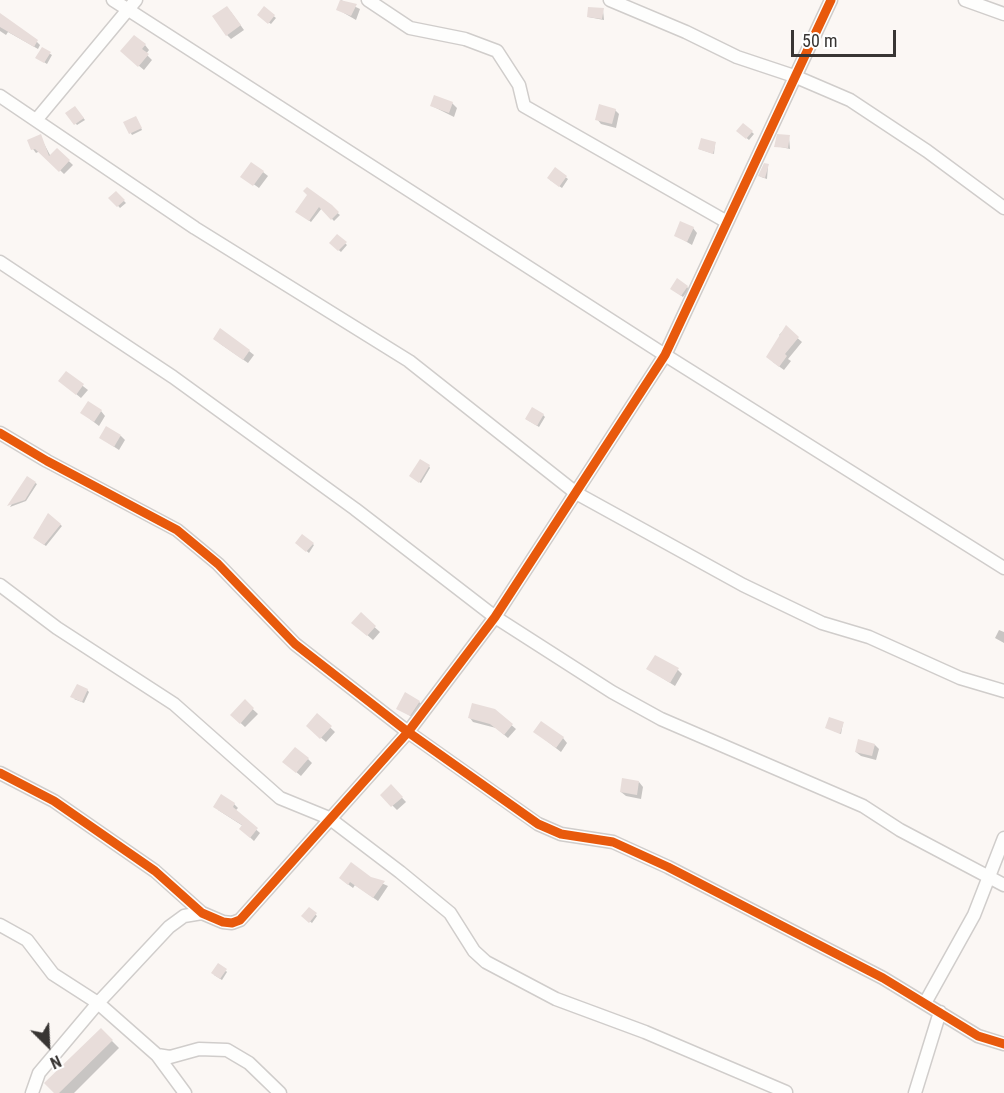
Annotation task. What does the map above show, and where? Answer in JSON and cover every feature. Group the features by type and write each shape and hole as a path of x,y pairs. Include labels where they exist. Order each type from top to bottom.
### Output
{"street":[{"path":"114,0 133,5 665,355 1004,568"},
{"path":"368,0 411,28 465,39 497,51 519,85 524,106 727,222"},
{"path":"610,0 686,32 737,57 794,75 850,100 927,151 1004,208"},
{"path":"0,773 63,807 155,871 202,913 232,923 240,920 408,732 495,617 576,494 665,355 831,0"},
{"path":"965,0 1004,14"},
{"path":"37,119 133,5"},
{"path":"0,96 195,228 409,361 576,494 743,585 822,623 869,637 960,678 1004,691"},
{"path":"0,262 173,376 495,617 612,692 661,719 863,806 900,830 1004,885"},
{"path":"0,433 47,461 177,530 218,564 295,644 408,732 538,824 561,834 613,842 668,867 925,1003 978,1036 1004,1044"},
{"path":"0,585 57,628 174,704 280,798 329,818 450,913 474,951 486,962 556,999 645,1032 786,1092"},
{"path":"925,1003 974,915 1004,838"},
{"path":"32,1093 39,1073 98,1004 169,927 184,916 202,913"},
{"path":"0,925 27,940 53,974 98,1004 157,1056 185,1093"},
{"path":"915,1093 940,1012"},
{"path":"157,1056 170,1057 200,1049 227,1050 249,1063 280,1093"}],"building":[{"path":"340,0 357,4 351,16 336,10"},
{"path":"227,6 241,25 226,36 212,16"},
{"path":"264,6 275,15 268,24 257,15"},
{"path":"588,7 604,8 602,19 587,17"},
{"path":"0,13 38,40 34,47 0,27"},
{"path":"134,35 146,44 142,49 149,54 138,67 120,51"},
{"path":"42,47 51,52 44,63 35,58"},
{"path":"434,95 453,102 449,113 430,106"},
{"path":"599,104 616,109 612,124 595,120"},
{"path":"75,106 84,118 74,125 65,113"},
{"path":"136,116 142,128 129,134 123,122"},
{"path":"743,123 753,131 746,139 736,131"},
{"path":"41,134 49,156 57,148 70,160 59,172 35,149 31,150 27,140"},
{"path":"777,134 790,135 788,148 774,147"},
{"path":"701,138 716,142 713,154 698,149"},
{"path":"251,162 264,171 253,186 240,177"},
{"path":"764,163 769,164 765,178 758,176"},
{"path":"555,167 567,176 559,187 547,178"},
{"path":"307,187 339,212 331,220 319,207 309,221 295,212 307,195 303,191"},
{"path":"116,191 125,200 117,207 108,198"},
{"path":"680,221 694,227 687,242 674,236"},
{"path":"337,234 347,242 338,251 329,243"},
{"path":"677,278 688,286 681,296 670,289"},
{"path":"786,325 799,337 785,354 787,356 779,367 766,357"},
{"path":"220,328 250,350 243,360 213,339"},
{"path":"66,371 84,384 76,395 58,381"},
{"path":"88,401 102,410 94,422 80,413"},
{"path":"532,407 544,414 537,426 525,419"},
{"path":"106,426 121,435 114,447 99,438"},
{"path":"420,459 430,465 419,483 409,476"},
{"path":"27,476 36,482 25,500 7,506"},
{"path":"48,513 61,524 44,545 33,538"},
{"path":"302,534 314,543 306,552 295,543"},
{"path":"361,612 376,626 367,636 351,623"},
{"path":"655,655 679,668 670,683 646,669"},
{"path":"77,684 88,689 82,702 70,697"},
{"path":"405,692 420,701 410,716 396,709"},
{"path":"245,699 254,708 240,724 230,715"},
{"path":"472,703 495,709 513,724 504,735 490,724 468,718"},
{"path":"317,713 332,726 320,739 306,726"},
{"path":"829,717 844,722 840,734 825,728"},
{"path":"541,721 564,737 556,748 533,732"},
{"path":"858,739 875,744 872,756 855,752"},
{"path":"295,747 309,758 296,773 282,762"},
{"path":"622,778 639,781 637,795 620,792"},
{"path":"391,784 403,797 391,807 380,795"},
{"path":"221,794 235,803 233,807 258,828 250,838 239,829 242,825 213,807"},
{"path":"351,862 371,877 385,881 373,898 350,882 348,885 339,878"},
{"path":"309,907 317,913 309,923 301,916"},
{"path":"218,963 227,969 220,979 211,973"},
{"path":"101,1028 113,1040 59,1093 54,1093 44,1083"}],"cycle path":[{"path":"0,773 54,801 155,871 202,913 223,922 232,923 240,920 408,732 495,617 665,355 831,0"},
{"path":"0,433 47,461 177,530 218,564 295,644 408,732 538,824 561,834 613,842 668,867 883,978 978,1036 1004,1044"}]}
